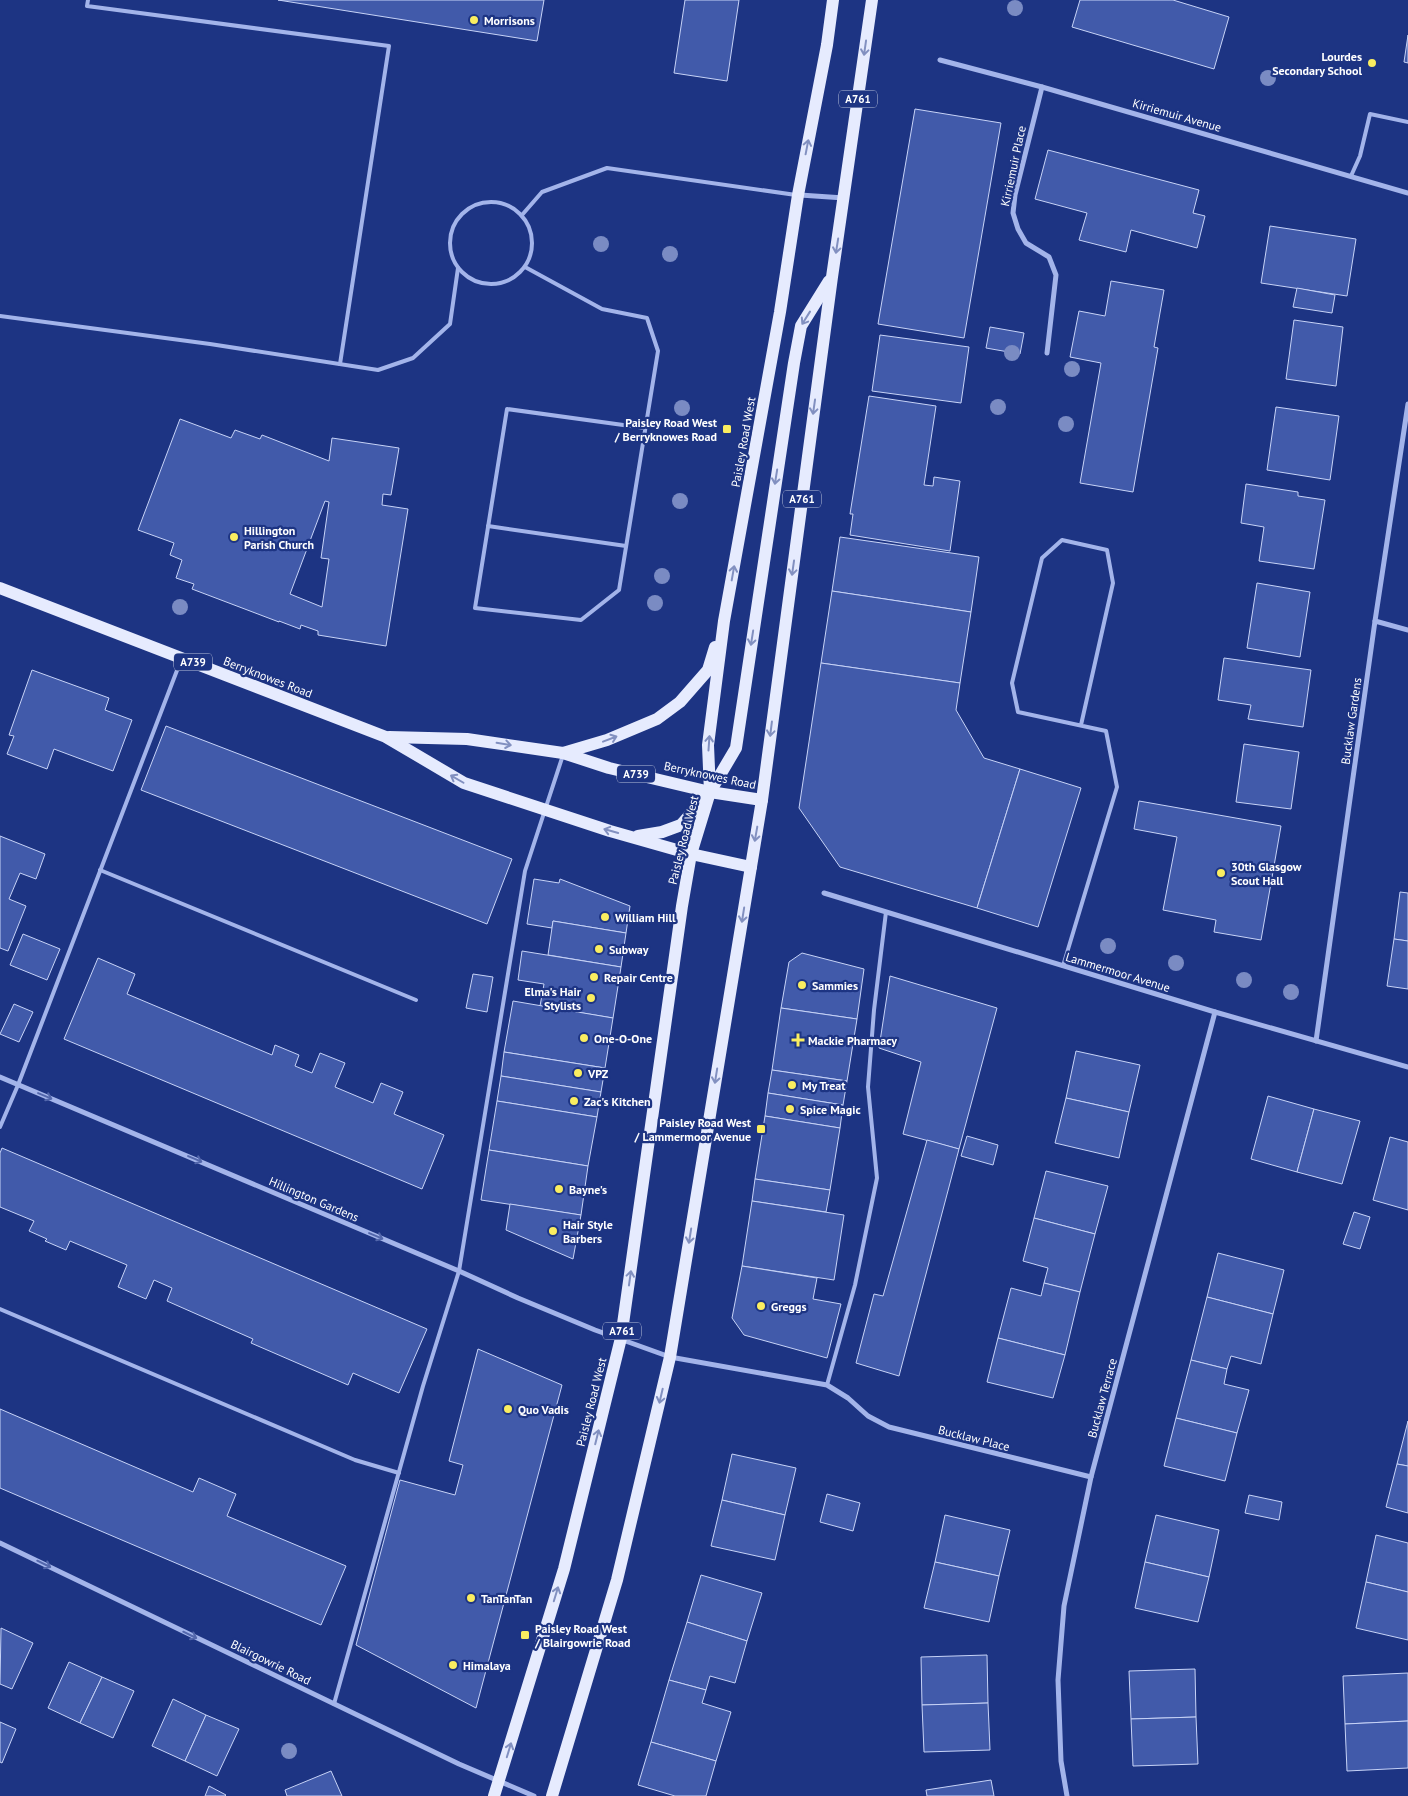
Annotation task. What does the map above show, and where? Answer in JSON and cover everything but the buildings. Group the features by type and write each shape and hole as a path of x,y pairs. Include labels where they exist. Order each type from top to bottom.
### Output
{"main road":[{"name":"Paisley Road West","path":"494,1796 564,1569 621,1338 682,906 691,854 710,792 708,746 724,621 780,312 798,195 827,45 833,0"},
{"name":"A761","path":"552,1796 617,1580 670,1357 762,800 832,277 872,0"},
{"path":"632,836 662,832 681,825 710,792 736,748 792,372 802,326 832,277"},
{"name":"Berryknowes Road","path":"0,588 386,737 464,783 545,810 691,854 751,867"},
{"path":"563,753 606,740 657,719 680,702 708,670 724,621"},
{"name":"Berryknowes Road","path":"386,737 467,739 563,753 609,768 710,792 762,800"}],"street":[{"name":"Kirriemuir Avenue","path":"940,60 1042,87 1408,193"},
{"name":"Kirriemuir Place","path":"1042,87 1015,195 1013,214 1018,229 1026,243 1050,257 1056,275 1047,352"},
{"path":"798,195 844,198"},
{"name":"Bucklaw Gardens","path":"1316,1041 1375,621 1408,404"},
{"path":"1375,621 1408,630"},
{"name":"Lammermoor Avenue","path":"824,893 1215,1012 1408,1067"},
{"name":"Bucklaw Terrace","path":"1067,1796 1061,1761 1058,1680 1064,1606 1091,1477 1215,1012"},
{"name":"Hillington Gardens","path":"0,1077 459,1271 518,1298 595,1330 621,1338"},
{"path":"621,1338 670,1357 827,1385"},
{"name":"Bucklaw Place","path":"827,1385 837,1390 868,1416 889,1427 1091,1477"},
{"name":"Blairgowrie Road","path":"0,1543 459,1764 534,1796"}],"lane":[{"path":"88,0 86,6 389,46 340,364"},
{"path":"1351,176 1360,156 1370,114 1408,122"},
{"path":"522,215 542,192 607,168 798,195"},
{"path":"484,202 498,202 512,206 522,215 531,231 532,249 525,267 514,277 500,283 484,284 470,278 458,268 452,255 450,241 453,228 460,215 471,207 484,202"},
{"path":"525,267 602,309 647,318 658,351 619,590 581,620 475,608 507,409 645,428"},
{"path":"0,316 378,370 413,358 450,324 458,268"},
{"path":"488,526 626,546"},
{"path":"1063,966 1117,787 1106,730 1081,725 1018,712 1012,683 1042,558 1062,540 1107,550 1113,583 1081,725"},
{"path":"0,1128 182,658"},
{"path":"334,1704 423,1386 459,1271 525,871 563,753"},
{"path":"100,870 416,1000"},
{"path":"827,1385 855,1285 878,1178 868,1087 874,1010 886,912"},
{"path":"0,1309 355,1460 399,1473"}],"place":[{"name":"Morrisons","path":"474,20"},
{"name":"Lourdes Secondary School","path":"1372,63"},
{"name":"Paisley Road West / Berryknowes Road","path":"727,429"},
{"name":"Hillington Parish Church","path":"234,537"},
{"name":"30th Glasgow Scout Hall","path":"1221,873"},
{"name":"William Hill","path":"605,917"},
{"name":"Subway","path":"599,949"},
{"name":"Repair Centre","path":"594,977"},
{"name":"Sammies","path":"802,985"},
{"name":"Elma's Hair Stylists","path":"591,998"},
{"name":"One-O-One","path":"584,1038"},
{"name":"Mackie Pharmacy","path":"798,1040"},
{"name":"VPZ","path":"578,1073"},
{"name":"My Treat","path":"792,1085"},
{"name":"Zac's Kitchen","path":"574,1101"},
{"name":"Spice Magic","path":"790,1109"},
{"name":"Paisley Road West / Lammermoor Avenue","path":"761,1129"},
{"name":"Bayne's","path":"559,1189"},
{"name":"Hair Style Barbers","path":"553,1231"},
{"name":"Greggs","path":"761,1306"},
{"name":"Quo Vadis","path":"508,1409"},
{"name":"TanTanTan","path":"471,1598"},
{"name":"Paisley Road West / Blairgowrie Road","path":"525,1635"},
{"name":"Himalaya","path":"453,1665"}]}
